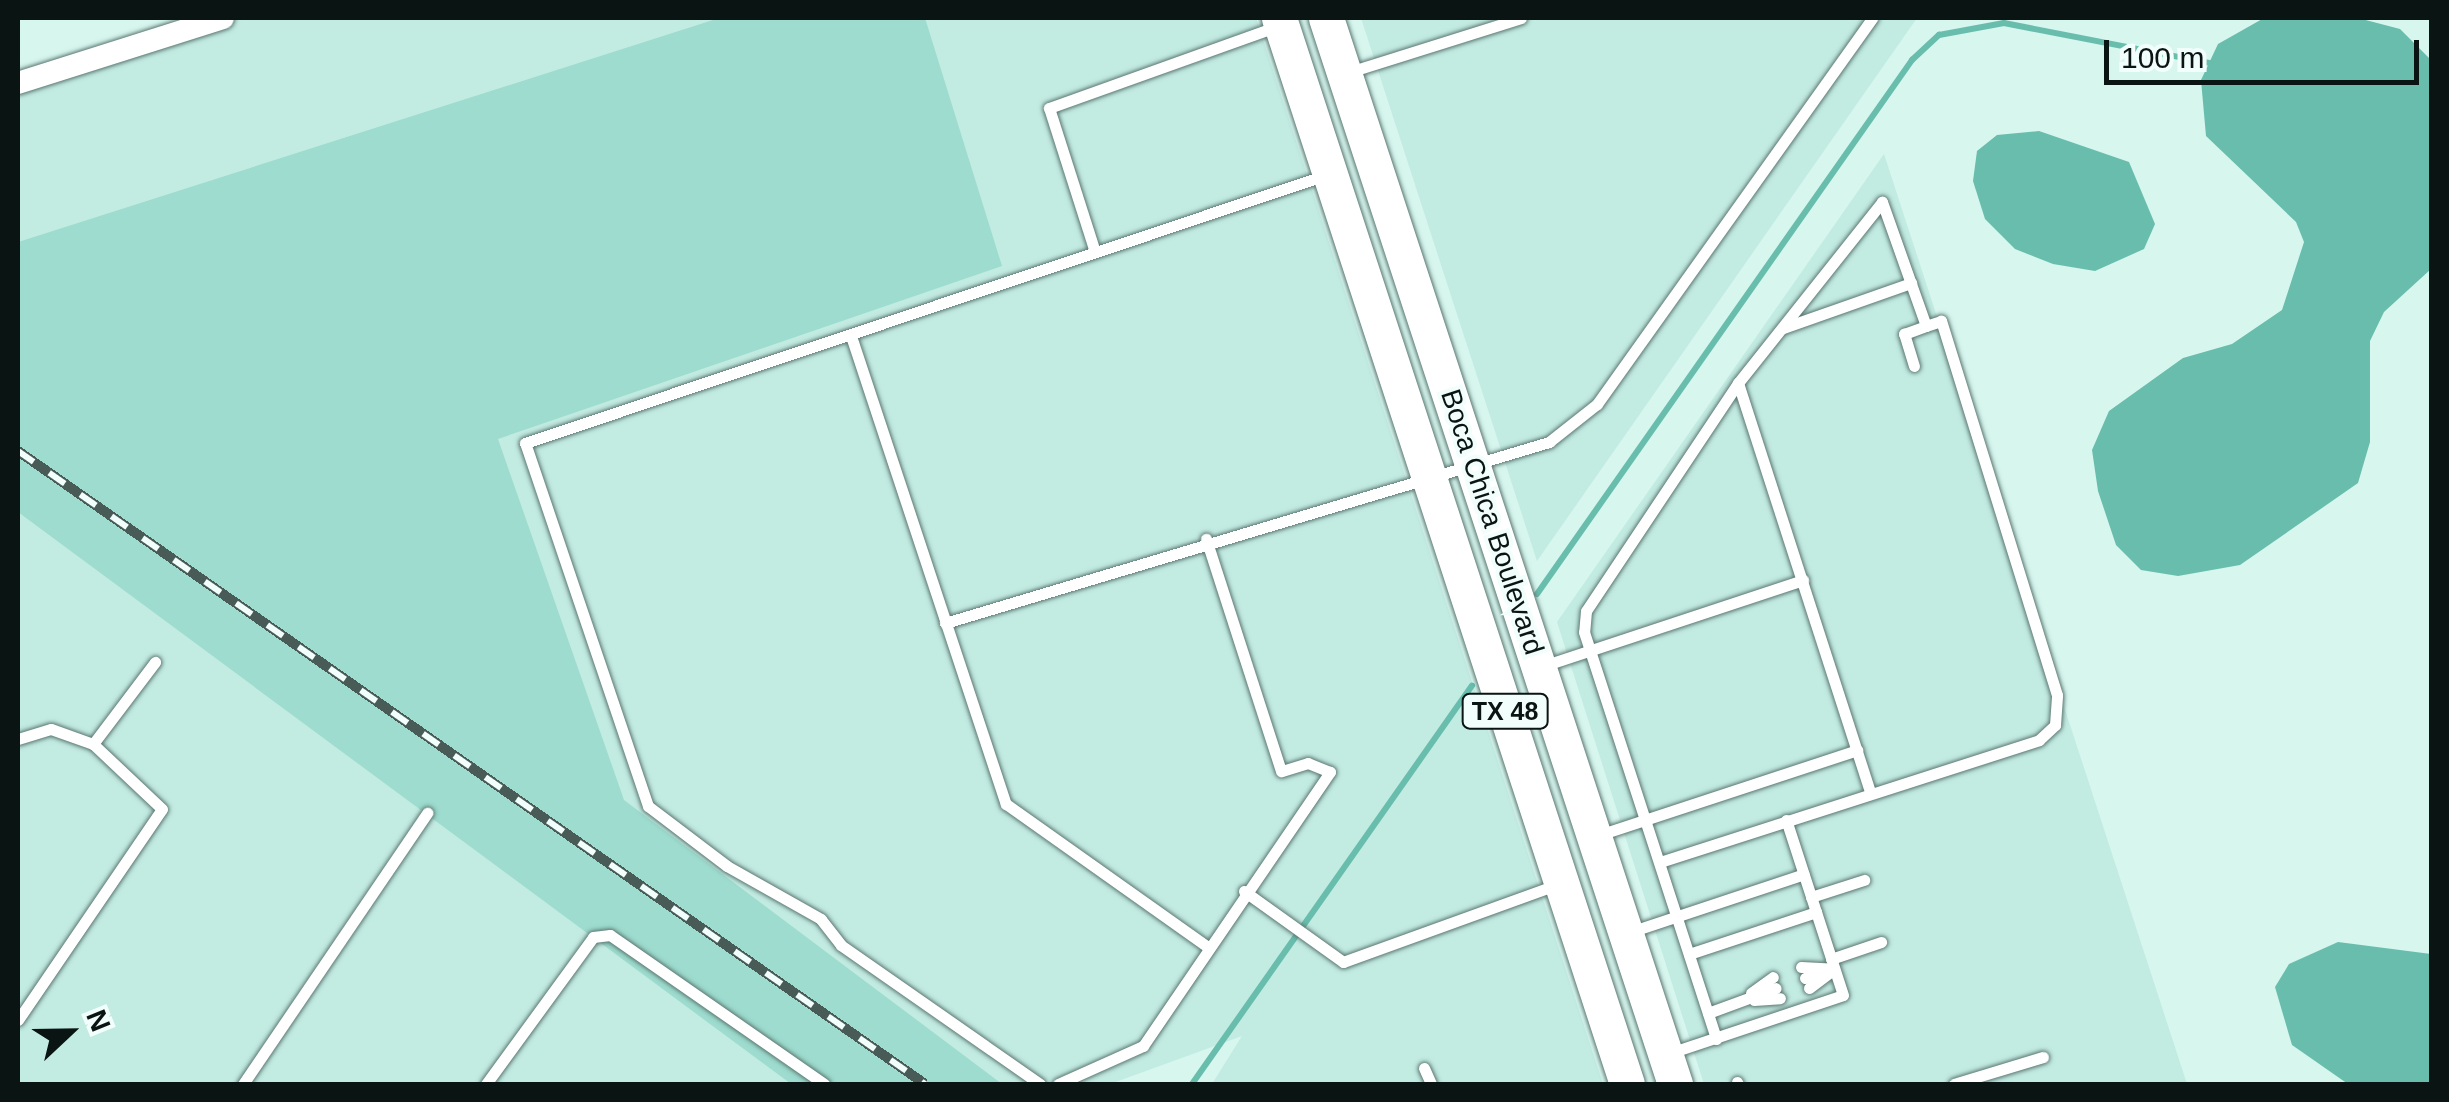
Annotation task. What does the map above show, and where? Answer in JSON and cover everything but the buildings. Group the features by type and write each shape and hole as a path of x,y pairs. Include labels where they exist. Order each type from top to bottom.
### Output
{"main road":[{"name":"Boca Chica Boulevard","path":"1326,18 1671,1070"},
{"name":"Boca Chica Boulevard","path":"1280,21 1561,883 1622,1083"}],"street":[{"path":"18,80 163,27 223,18"}],"lane":[{"path":"1345,74 1522,18"},
{"path":"945,623 1206,539 1549,442 1596,404 1872,18"},
{"path":"1095,252 1049,108 1280,21"},
{"path":"1040,1084 841,945 821,919 727,866 648,806 525,443 1330,173"},
{"path":"1716,1039 1590,650 1586,610 1738,382 1878,201 1926,326"},
{"path":"1780,329 1911,282"},
{"path":"1660,862 2039,740 2058,713 1941,321 1904,334 1914,366"},
{"path":"851,336 1012,812 1205,944"},
{"path":"1738,382 1870,792"},
{"path":"1058,1084 1133,1055 1205,944 1330,772 1308,763 1281,771 1206,539"},
{"path":"1539,667 1803,580"},
{"path":"93,744 155,662"},
{"path":"18,739 51,729 93,744 162,809 18,1020"},
{"path":"1594,836 1857,750"},
{"path":"243,1084 427,813"},
{"path":"1671,1070 1716,1039 1843,995 1786,820"},
{"path":"1626,933 1804,874"},
{"path":"1811,897 1864,880"},
{"path":"1244,891 1343,962 1561,883"},
{"path":"1690,954 1816,912"},
{"path":"486,1084 593,937 610,935 824,1084"},
{"path":"1833,964 1805,978 1881,942"},
{"path":"1708,1013 1776,988 1740,1002"},
{"path":"1954,1084 2043,1057"},
{"path":"1424,1068 1431,1084"}],"shaded area":[{"path":"212,18 719,18 18,242 18,75"},
{"path":"719,18 925,18 1002,266 498,439 624,800 1002,1084 791,1084 18,512 18,242"},
{"path":"925,18 1256,18 1603,1084 1212,1084 1242,1036 1110,1084 999,1084 607,810 483,444 852,315"},
{"path":"1361,18 1917,18 1537,561"},
{"path":"2264,18 2358,18 2400,29 2431,60 2431,269 2384,312 2370,341 2370,442 2358,483 2240,565 2178,576 2141,570 2116,545 2098,491 2092,450 2109,411 2183,358 2232,344 2282,310 2304,242 2296,222 2206,136 2201,80 2218,44"},
{"path":"2039,131 2129,162 2155,224 2144,249 2095,271 2053,264 2015,249 1985,219 1973,181 1977,151 1997,135"},
{"path":"1884,154 2187,1084 1704,1084 1557,622"},
{"path":"18,511 791,1084 18,1084"},
{"path":"2338,942 2431,954 2431,1084 2348,1084 2292,1045 2275,987 2289,964"}],"waterway":[{"path":"1537,594 1912,60 1939,35 2004,23 2209,63"},
{"path":"1192,1084 1472,685"}],"railway":[{"path":"18,451 925,1084"}]}
